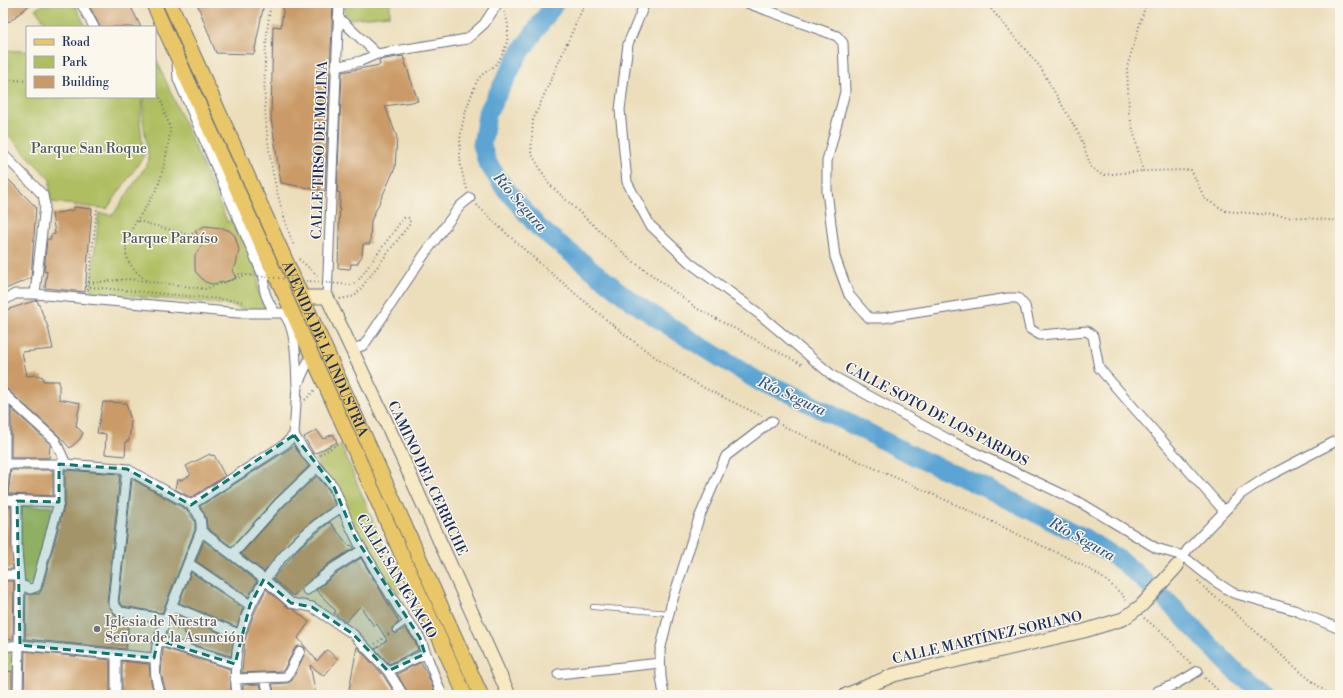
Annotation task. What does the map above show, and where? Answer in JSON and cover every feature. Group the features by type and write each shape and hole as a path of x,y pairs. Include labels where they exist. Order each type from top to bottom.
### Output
{"main road":[{"name":"AVENIDA DE LA INDUSTRIA","path":"153,3 268,272 283,312 311,355 464,695"},
{"name":"AVENIDA DE LA INDUSTRIA","path":"174,4 302,297 481,695"}],"street":[{"path":"81,3 93,26"},
{"name":"CALLE TIRSO DE MOLINA","path":"325,299 339,3"},
{"name":"CALLE SOTO DE LOS PARDOS","path":"645,3 628,44 620,110 627,182 650,225 690,263 758,313 833,376 955,443 1081,503 1180,561 1191,561 1213,580 1233,592 1294,610 1340,628"},
{"path":"747,3 837,36 843,43 845,92 827,161 827,191 835,257 848,295 861,311 869,318 883,318 1008,298 1018,298 1025,306 1030,329 1040,335 1087,331 1093,336 1098,368 1224,511"},
{"path":"336,67 361,61 377,54 467,39 484,24 500,6"},
{"path":"338,17 377,54"},
{"path":"3,154 43,195 45,205 35,294"},
{"path":"351,350 364,345 424,255 460,206 470,198"},
{"path":"3,300 15,294 35,294 238,313 283,312 302,297 325,299"},
{"name":"CAMINO DEL CERRICHE","path":"325,299 351,350 509,695"},
{"path":"191,505 285,444 294,435 297,386 294,342 289,321 283,312"},
{"path":"297,386 311,355"},
{"path":"3,575 20,579 30,589 36,588 59,502 63,464 55,440 4,394"},
{"path":"3,492 4,394"},
{"path":"664,695 660,651 669,613 699,518 726,456 772,421"},
{"name":"CALLE SAN IGNACIO","path":"294,435 320,464 334,487 362,550 407,621 420,638 424,654 442,695"},
{"path":"1180,561 1241,494 1265,478 1340,439"},
{"path":"4,465 63,464 127,469 191,505 200,516 201,531 165,619 154,658 155,672 161,695"},
{"path":"233,554 279,503 320,464"},
{"path":"127,469 112,599 116,609 120,612 165,619"},
{"path":"3,500 59,502"},
{"path":"17,501 17,551 20,579 18,695"},
{"path":"237,695 235,664 241,635 250,605 264,579 293,546 319,523 342,507"},
{"path":"201,531 264,579 291,604 312,607 353,634 388,671 403,695"},
{"path":"307,590 332,569 362,550"},
{"name":"CALLE MARTÍNEZ SORIANO","path":"846,695 894,675 1084,631 1123,619 1138,608 1180,561"},
{"path":"188,563 250,605"},
{"path":"171,606 241,635"},
{"path":"158,640 235,664"},
{"path":"3,647 20,645 154,658"},
{"path":"235,679 287,677 300,651"},
{"path":"116,654 116,695"},
{"path":"388,671 424,654"},
{"path":"558,674 660,663"},
{"path":"1156,695 1158,691 1176,684 1198,671"},
{"path":"265,679 268,695"}],"lane":[{"path":"593,607 669,613"},
{"path":"395,630 407,621"}],"path":[{"path":"271,3 266,48 266,131 276,192 296,252"},
{"path":"986,3 1040,67 1080,136 1090,167 1102,175 1144,171 1191,170 1205,199 1226,211 1340,221"},
{"path":"1144,3 1145,6 1127,67 1129,113 1144,171"},
{"path":"500,6 508,22 508,36 505,50 496,64 479,77 468,104 459,138 459,157 470,198 498,226 604,318 649,353 697,384 772,421 942,498 1070,560 1104,579 1138,608 1223,695"},
{"path":"3,79 26,81"},
{"path":"146,280 129,265 126,256 130,233 159,182 170,132 160,98 156,93"},
{"path":"87,299 97,208"},
{"path":"235,276 241,273 246,275 352,284 357,282 402,220 404,218 409,218 409,225 352,298 325,299 318,274 298,258"},
{"path":"137,220 189,235 196,232"},
{"path":"89,283 128,279 146,280 205,289 246,275"},
{"path":"295,405 301,405 318,388"},
{"path":"320,464 321,453 342,440"},
{"path":"1191,561 1189,573 1207,592 1232,610 1301,673 1330,695"},
{"path":"368,650 395,630"}],"highlighted area":[{"path":"294,435 334,487 355,537 420,638 425,654 388,671 353,634 312,607 291,603 264,579 250,605 235,664 158,640 154,658 20,645 17,501 59,502 59,464 127,469 191,505"}],"green space":[{"path":"345,3 390,3 390,15 350,19 345,12"},
{"path":"43,5 75,5 86,26 48,26 35,9"},
{"name":"Parque San Roque","path":"3,50 26,51 26,98 143,98 140,122 144,156 107,209 50,202 50,180 3,129"},
{"name":"Parque Paraíso","path":"156,58 228,223 234,216 258,272 258,290 265,309 246,310 230,305 90,292 99,213 113,215 149,161 143,120 144,98 156,98"},
{"path":"341,445 403,591 397,593 360,540 315,459"},
{"path":"20,506 53,507 34,583 28,585 23,583 21,569"},
{"path":"14,648 14,671 3,672 3,649"}],"building":[{"path":"3,3 32,3 9,22 3,15"},
{"path":"88,3 129,3 140,26 100,26"},
{"path":"197,3 264,3 254,54 216,53"},
{"path":"284,3 333,3 325,191 281,183 271,118 273,26 281,27"},
{"path":"403,56 418,101 385,106 397,137 395,168 371,221 370,244 363,244 362,256 357,264 351,264 350,269 338,268 340,193 337,192 342,72 380,65 379,60"},
{"path":"3,174 36,207 31,278 3,290 3,236 5,215 3,214"},
{"path":"74,207 92,209 85,292 45,288 47,271 44,272 47,239 51,239 51,235 55,234 52,214 74,210"},
{"path":"205,226 223,228 230,231 235,236 239,250 236,265 232,270 236,278 225,282 212,284 205,282 195,271 195,255 202,245 195,230"},
{"path":"37,300 48,327 53,349 22,352 27,376 36,375 43,377 43,381 59,381 59,399 80,403 76,426 83,433 80,439 70,448 59,436 3,387 3,311"},
{"path":"103,402 126,403 131,421 129,441 126,441 125,456 105,454 106,434 97,433"},
{"path":"11,408 50,444 49,458 11,458"},
{"path":"317,430 323,439 333,434 337,442 314,454 304,437"},
{"path":"294,446 309,466 275,499 232,547 207,528 206,518 200,506"},
{"path":"210,454 211,456 214,455 225,476 191,498 175,489 177,480 181,480 191,475 186,466"},
{"path":"11,470 53,470 53,496 8,494"},
{"path":"65,470 120,474 107,602 116,616 129,620 126,649 25,639 26,594 39,594 42,589 65,503"},
{"path":"317,476 329,490 335,505 315,519 293,538 264,572 241,554 283,507"},
{"path":"132,479 187,510 195,521 195,530 162,613 123,606 119,601"},
{"path":"3,506 11,506 13,569 3,569"},
{"path":"330,522 349,546 351,545 354,548 328,564 293,596 273,579 301,546"},
{"path":"204,541 257,581 249,597 196,561"},
{"path":"361,558 399,622 392,628 392,632 396,634 405,628 415,641 418,650 389,664 375,649 387,640 377,624 374,626 360,606 346,622 334,613 336,611 316,590 336,574"},
{"path":"191,572 243,608 237,627 179,603"},
{"path":"3,581 14,581 14,584 13,639 3,640"},
{"path":"266,589 287,607 293,609 309,622 298,638 317,661 327,650 338,659 324,676 310,665 316,695 275,695 272,684 288,683 292,680 305,653 305,648 302,646 295,648 283,671 242,673 245,639 254,614"},
{"path":"175,614 234,638 231,656 184,642 187,634 184,633 185,629 171,624"},
{"path":"357,647 383,675 396,695 348,695"},
{"path":"163,648 230,669 231,695 167,695 161,674"},
{"path":"25,651 110,660 110,695 24,695"},
{"path":"122,661 149,664 151,682 155,695 122,695"},
{"path":"421,662 436,695 409,695 397,674"},
{"path":"12,671 12,695 3,695 3,672"},
{"path":"260,684 263,695 243,695 243,685"}],"waterway":[{"name":"Río Segura","path":"555,3 517,57 487,114 482,145 487,162 503,186 538,227 630,300 683,335 758,381 785,391 920,459 986,488 1083,537 1123,562 1169,603 1238,674 1268,695"}],"place":[{"name":"Iglesia de Nuestra Señora de la Asunción","path":"97,629"}]}
